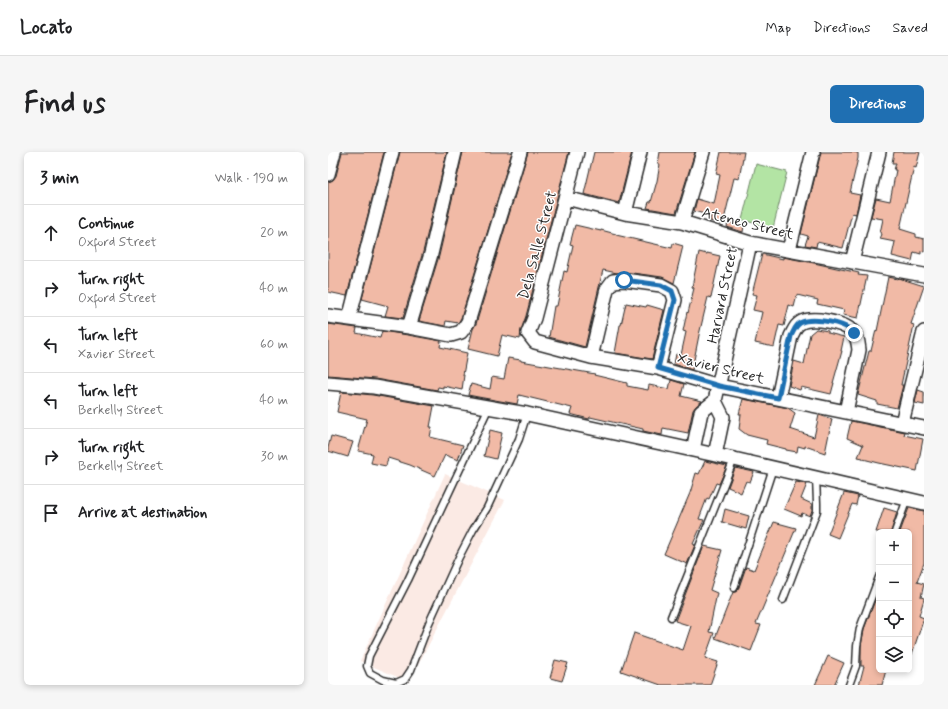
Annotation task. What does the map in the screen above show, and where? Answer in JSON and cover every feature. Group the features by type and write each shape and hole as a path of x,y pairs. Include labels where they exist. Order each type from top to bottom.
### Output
{"street":[{"path":"328,174 334,152"},
{"path":"349,319 392,152"},
{"path":"409,327 431,254 455,152"},
{"path":"328,316 409,327 451,335 461,332 468,322 520,152"},
{"name":"Dela Salle Street","path":"535,342 528,333 534,318 577,152"},
{"path":"625,212 640,152"},
{"path":"682,222 703,152"},
{"path":"789,250 813,152"},
{"path":"852,262 879,152"},
{"name":"Ateneo Street","path":"566,198 625,212 682,222 750,243 924,275"},
{"name":"Harvard Street","path":"715,401 750,243"},
{"path":"591,357 607,289 613,281 624,280 661,285 672,291 675,300 658,368"},
{"path":"778,398 791,336 796,327 801,322 808,320 819,320 840,324 854,333 858,340 859,350 846,412"},
{"path":"902,423 924,332"},
{"name":"Xavier Street","path":"535,342 591,357 658,368 719,386 924,428"},
{"path":"328,383 374,387 527,414 816,477 924,503"},
{"path":"693,450 701,412 715,401 723,417 715,455"}],"lane":[{"path":"489,407 408,580 369,656 367,666 370,673 383,680 396,683 405,679 410,670 429,623 459,557 473,530 487,508 519,439 527,414"},
{"path":"671,617 734,459"},
{"path":"734,588 773,468"},
{"path":"783,600 817,512 816,477"},
{"path":"896,529 907,499"},
{"path":"849,685 856,666 860,628 876,584"}],"shaded area":[{"path":"445,474 505,500 409,682 360,661"}],"green space":[{"path":"756,164 787,172 773,228 742,220"}],"building":[{"path":"342,152 384,152 347,296 328,292 328,182 333,180 336,176"},
{"path":"400,152 447,152 423,252 403,318 385,316 388,306 362,299"},
{"path":"463,152 512,152 461,318 458,323 446,321 445,326 419,321 439,256"},
{"path":"528,152 569,152 521,330 520,339 502,335 497,356 468,349"},
{"path":"594,152 632,152 619,203 584,194"},
{"path":"660,152 695,152 676,213 647,208 649,202 651,202 657,181 660,164 658,164"},
{"path":"721,152 744,152 739,179 734,178 723,224 710,221 711,216 694,211 697,199 714,204 720,175 716,174"},
{"path":"821,152 858,153 850,193 860,195 856,214 852,213 843,248 817,242 816,247 805,245 808,236 801,234"},
{"path":"894,152 920,152 916,168 914,167 900,229 916,234 916,237 924,239 924,252 921,251 921,254 914,252 912,261 892,256 895,242 880,239 882,234 880,233 883,219 871,217 876,198 890,201 896,170 894,170 896,163 892,163"},
{"path":"728,222 744,226 743,232 727,227"},
{"path":"575,225 672,248 673,243 683,246 674,283 662,277 625,272 617,273 603,270 585,347 549,337 554,306 557,306 564,271 567,272 573,245 570,244"},
{"path":"699,252 720,256 711,298 708,297 692,370 674,364 676,354 681,355 686,332 683,331 694,288 692,287"},
{"path":"762,254 783,259 783,257 814,263 867,276 858,318 843,315 844,310 817,304 818,300 797,295 794,307 789,305 784,326 779,325 774,347 755,343 762,312 753,310 757,295 752,294"},
{"path":"888,277 899,278 924,286 911,324 914,325 901,385 903,385 897,408 877,404 877,401 858,395 869,351 871,351 876,330 877,331"},
{"path":"626,303 646,307 647,305 664,310 652,359 615,353"},
{"path":"328,324 357,328 356,333 380,338 382,331 441,341 440,347 467,353 462,390 443,386 443,388 438,387 437,390 375,379 328,375"},
{"path":"816,329 828,331 828,333 844,337 831,394 801,387 800,390 789,386 794,361 804,364 810,334"},
{"path":"508,358 595,374 594,375 627,383 627,386 648,390 649,385 669,389 671,380 684,384 681,396 702,401 693,410 688,433 663,428 662,435 643,431 643,429 570,414 572,408 519,395 517,404 468,395 471,384 490,389 492,377 504,379"},
{"path":"918,390 924,392 924,405 915,403"},
{"path":"341,392 373,395 434,406 430,427 432,427 430,437 463,445 458,460 445,455 435,476 410,465 388,458 386,466 371,463 373,454 358,451 367,419 337,412"},
{"path":"743,399 788,408 795,413 790,429 814,437 819,415 832,419 825,453 805,446 805,448 798,446 797,452 786,450 766,444 767,440 747,435 739,429 741,414 739,414"},
{"path":"851,421 905,432 904,435 923,439 917,471 858,457 863,445 847,438"},
{"path":"490,430 502,433 496,459 484,456"},
{"path":"331,436 353,442 348,457 328,451"},
{"path":"705,461 727,466 719,484 716,483 709,499 707,498 699,519 704,520 693,544 695,545 687,564 664,554 690,493 696,473 699,474"},
{"path":"735,468 754,472 750,482 746,481 741,493 728,487"},
{"path":"796,482 807,484 801,499 812,504 810,516 802,513 801,516 784,509"},
{"path":"844,493 858,496 856,505 852,504 838,538 828,534"},
{"path":"884,508 897,512 892,529 877,529"},
{"path":"909,508 924,511 924,563 917,582 924,584 921,597 924,599 919,616 924,618 912,654 912,529 901,529"},
{"path":"725,509 749,516 746,529 722,522"},
{"path":"774,522 796,528 756,624 761,625 751,651 715,638 733,592 738,590 746,567 754,570"},
{"path":"704,546 722,550 710,590 717,593 709,632 714,633 705,658 718,662 710,685 661,685 621,671 634,633 683,650 691,626 675,621"},
{"path":"876,598 876,673 885,673 882,685 859,685 864,666 861,666 861,646 864,629"},
{"path":"828,656 844,663 834,685 815,685"},
{"path":"555,660 568,663 562,681 550,678"}],"route":[{"path":"624,280 661,285 672,291 675,300 658,368 719,386 778,398 791,336 801,322 808,320 819,320 840,324 854,333"}]}
